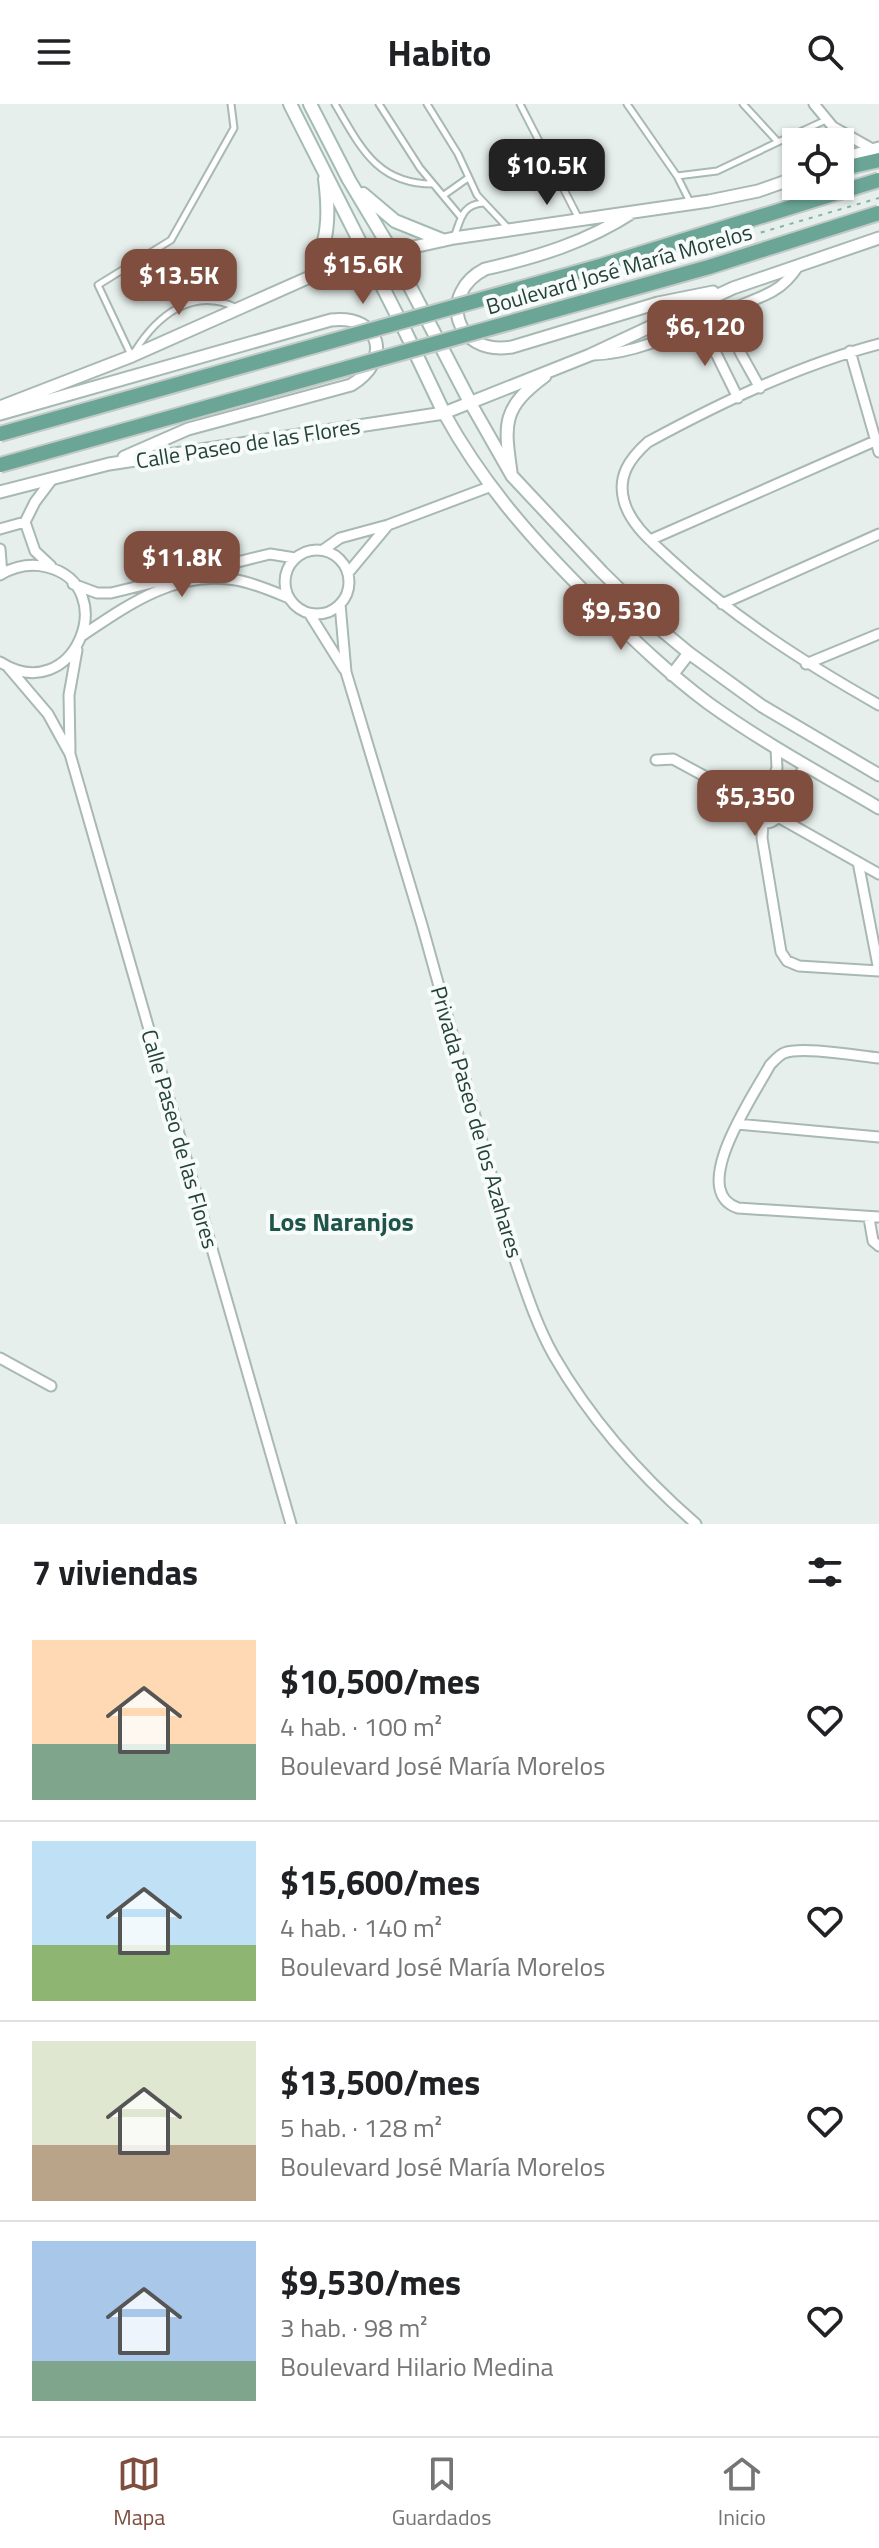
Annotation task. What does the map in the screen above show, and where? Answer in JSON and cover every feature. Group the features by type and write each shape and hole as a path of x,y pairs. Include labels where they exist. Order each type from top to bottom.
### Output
{"main road":[{"path":"290,104 444,413"},
{"path":"310,104 471,404"},
{"path":"854,163 877,153"},
{"path":"312,276 324,250 327,234 323,168"},
{"path":"349,180 395,221 448,239"},
{"name":"Boulevard José María Morelos","path":"0,434 600,266 879,180"},
{"name":"Boulevard José María Morelos","path":"0,465 709,267 879,213"}],"street":[{"path":"814,104 830,123 877,153"},
{"path":"830,123 831,128"},
{"path":"854,157 877,153"},
{"name":"Boulevard José María Morelos","path":"0,407 132,356 312,276 391,250 709,201 782,183"},
{"path":"637,210 574,245 473,274 460,291 458,304 459,320 472,342 484,347 504,348 658,303 733,288 879,238"},
{"path":"590,355 610,355 629,350 701,323 774,291 789,280 799,265"},
{"name":"Calle Paseo de las Flores","path":"0,492 109,464 444,413 590,355 733,288"},
{"path":"724,312 760,388"},
{"path":"0,414 331,320 360,323 377,341 374,365 364,377 351,385 188,429 109,464"},
{"path":"701,323 738,398"},
{"path":"714,348 735,340"},
{"path":"879,344 850,351 760,388 659,436 633,455 622,484 627,510 650,540 722,604 806,664 879,705"},
{"path":"850,351 879,452"},
{"path":"512,476 506,432 508,417 533,385 559,365"},
{"path":"471,404 512,476 602,572 689,653 762,706 879,775"},
{"path":"444,413 464,451 489,487 585,592 672,675 776,748 879,808"},
{"path":"650,540 875,441"},
{"path":"53,478 25,522 35,551 73,584 82,597 86,613 83,635"},
{"path":"323,550 340,538 388,525 489,487"},
{"path":"0,529 25,522"},
{"path":"348,573 388,525"},
{"path":"722,604 879,534"},
{"path":"0,549 1,574 18,566 36,564 54,569"},
{"path":"313,550 323,550 334,555 348,573 349,584 340,604 320,614 309,613 294,605 289,598 285,584 287,570 295,558 313,550"},
{"path":"73,584 97,593 111,593 270,554 295,558"},
{"path":"83,635 143,595 183,582 234,579 289,598"},
{"name":"Privada Paseo de los Azahares","path":"340,604 346,672 530,1304 553,1355 585,1405 660,1492 696,1524"},
{"name":"Privada Paseo de los Azahares","path":"309,613 346,672"},
{"path":"806,664 879,634"},
{"name":"Calle Paseo de las Flores","path":"70,754 69,695 83,635"},
{"path":"2,663 34,672 47,670 59,665 78,647"},
{"path":"672,675 689,653"},
{"name":"Calle Paseo de las Flores","path":"2,663 48,714 70,754 291,1524"},
{"path":"776,748 777,768 767,795 754,803 752,813 763,823 778,817"},
{"path":"656,760 673,759 754,803"},
{"path":"778,817 778,802 806,766"},
{"path":"767,795 778,802"},
{"path":"778,817 879,874"},
{"path":"763,823 762,838 781,952 787,961 799,966 879,971 858,862"},
{"path":"879,1058 785,1052 770,1065 726,1142 720,1169 725,1203 738,1208 874,1218 873,1241 879,1246"},
{"path":"737,1124 879,1137"},
{"path":"0,1358 51,1386"}],"lane":[{"path":"132,356 98,285 171,240 234,128 231,104"},
{"path":"335,104 367,153 384,171 406,183 434,184"},
{"path":"379,104 420,168 460,216"},
{"path":"427,104 484,203 510,230"},
{"path":"520,104 580,219"},
{"path":"627,104 677,176 691,204"},
{"path":"743,104 778,142"},
{"path":"677,176 717,171 778,142 830,123"},
{"path":"444,195 468,178"},
{"path":"448,239 468,207 484,203"},
{"path":"132,356 153,325 182,306 213,299 239,309"}],"district":[{"name":"Los Naranjos","path":"341,1222"}]}
